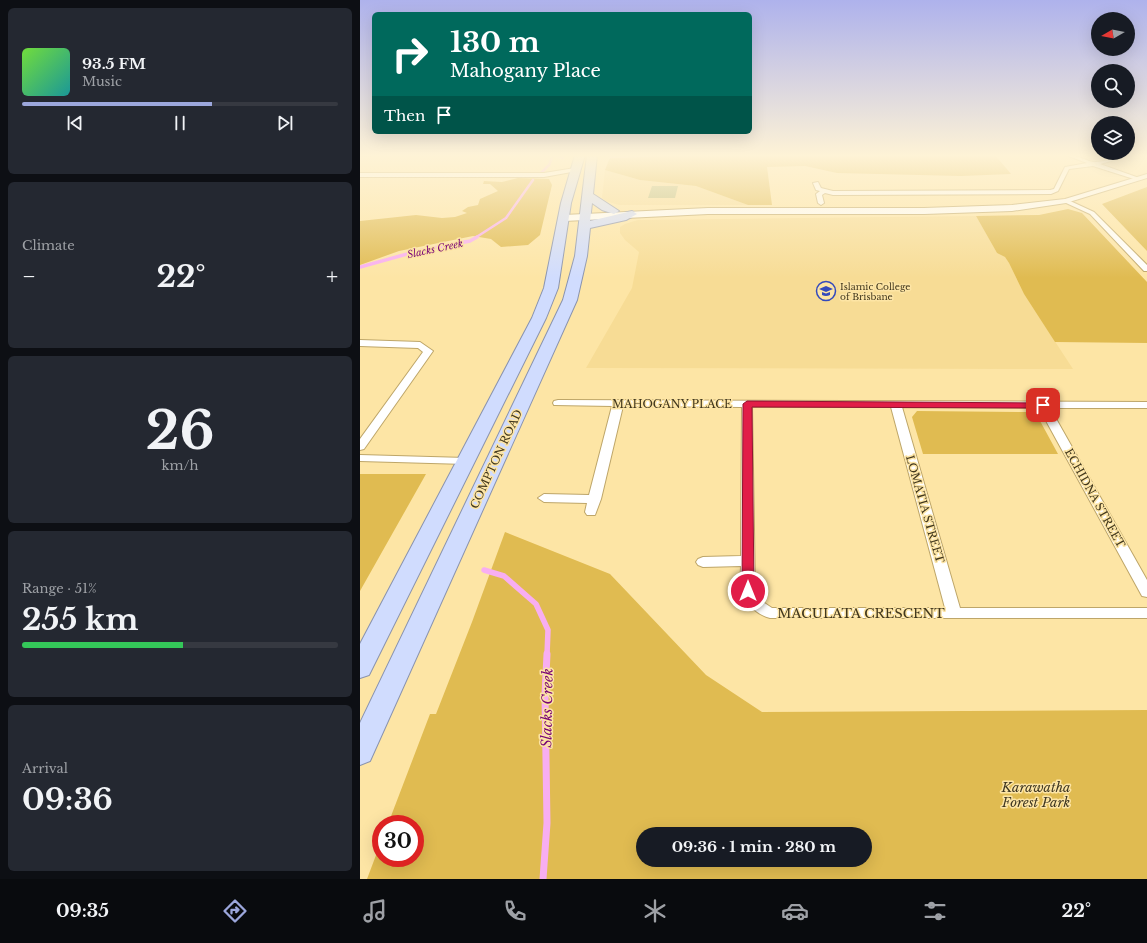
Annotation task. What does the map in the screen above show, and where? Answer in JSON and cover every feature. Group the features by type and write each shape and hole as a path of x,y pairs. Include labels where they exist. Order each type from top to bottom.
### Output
{"main road":[{"path":"360,668 544,305 554,274 569,196"},
{"name":"COMPTON ROAD","path":"360,752 564,312 577,278 588,196"},
{"path":"589,196 606,208 614,211"},
{"path":"585,219 595,223 622,218 632,214"}],"street":[{"path":"819,196 821,203"},
{"path":"632,214 708,211 960,211 1019,208 1066,201 1082,196"},
{"path":"1066,201 1092,212 1147,269"},
{"path":"564,216 585,219 614,211 670,209 708,211"},
{"path":"360,343 420,344 428,351 360,447"},
{"name":"MAHOGANY PLACE","path":"558,403 1147,405"},
{"path":"591,512 618,404"},
{"name":"MACULATA CRESCENT","path":"747,404 748,591 758,606 770,613 1147,613"},
{"name":"LOMATIA STREET","path":"896,404 954,613"},
{"name":"ECHIDNA STREET","path":"1043,405 1147,592"},
{"path":"360,458 466,461"},
{"path":"544,498 595,499"},
{"path":"703,562 748,561"}],"shaded area":[{"path":"602,196 723,196 748,205 619,205 606,201 602,198"},
{"name":"Islamic College of Brisbane","path":"976,216 997,253 1005,257 1009,263 1024,294 1073,369 586,368 632,288 639,252 625,240 620,233 620,227 625,224 638,220"}],"green space":[{"path":"487,196 549,196 540,235 528,245 501,247 491,239 473,236 399,251 360,265 360,221 416,215 442,218 455,217 467,213 462,211 468,207 478,205 480,199"},
{"path":"723,196 771,196 772,205 748,205"},
{"path":"1123,196 1147,196 1147,251 1102,204"},
{"path":"1068,209 1082,213 1147,282 1147,343 1055,342 1024,294 1009,263 1005,257 997,253 976,216 1039,215"},
{"path":"917,411 1030,412 1039,419 1058,454 923,454 912,417"},
{"path":"360,474 426,474 360,591"},
{"name":"Karawatha Forest Park","path":"505,532 610,574 706,675 762,712 1147,710 1147,879 367,879 372,866 372,867 424,867 424,815 391,815 430,714 436,714"}],"building":[{"path":"649,196 675,196 675,198 648,198"}],"waterway":[{"name":"Slacks Creek","path":"475,238 506,218 522,196"},
{"name":"Slacks Creek","path":"360,267 418,251 470,241 477,237"},
{"name":"Slacks Creek","path":"484,570 504,576 536,604 548,630 547,655"},
{"name":"Slacks Creek","path":"543,879 547,823 545,695 547,654"}],"place":[{"name":"Islamic College of Brisbane","path":"826,291"}],"route":[{"path":"748,591 747,404 1043,405"}]}
